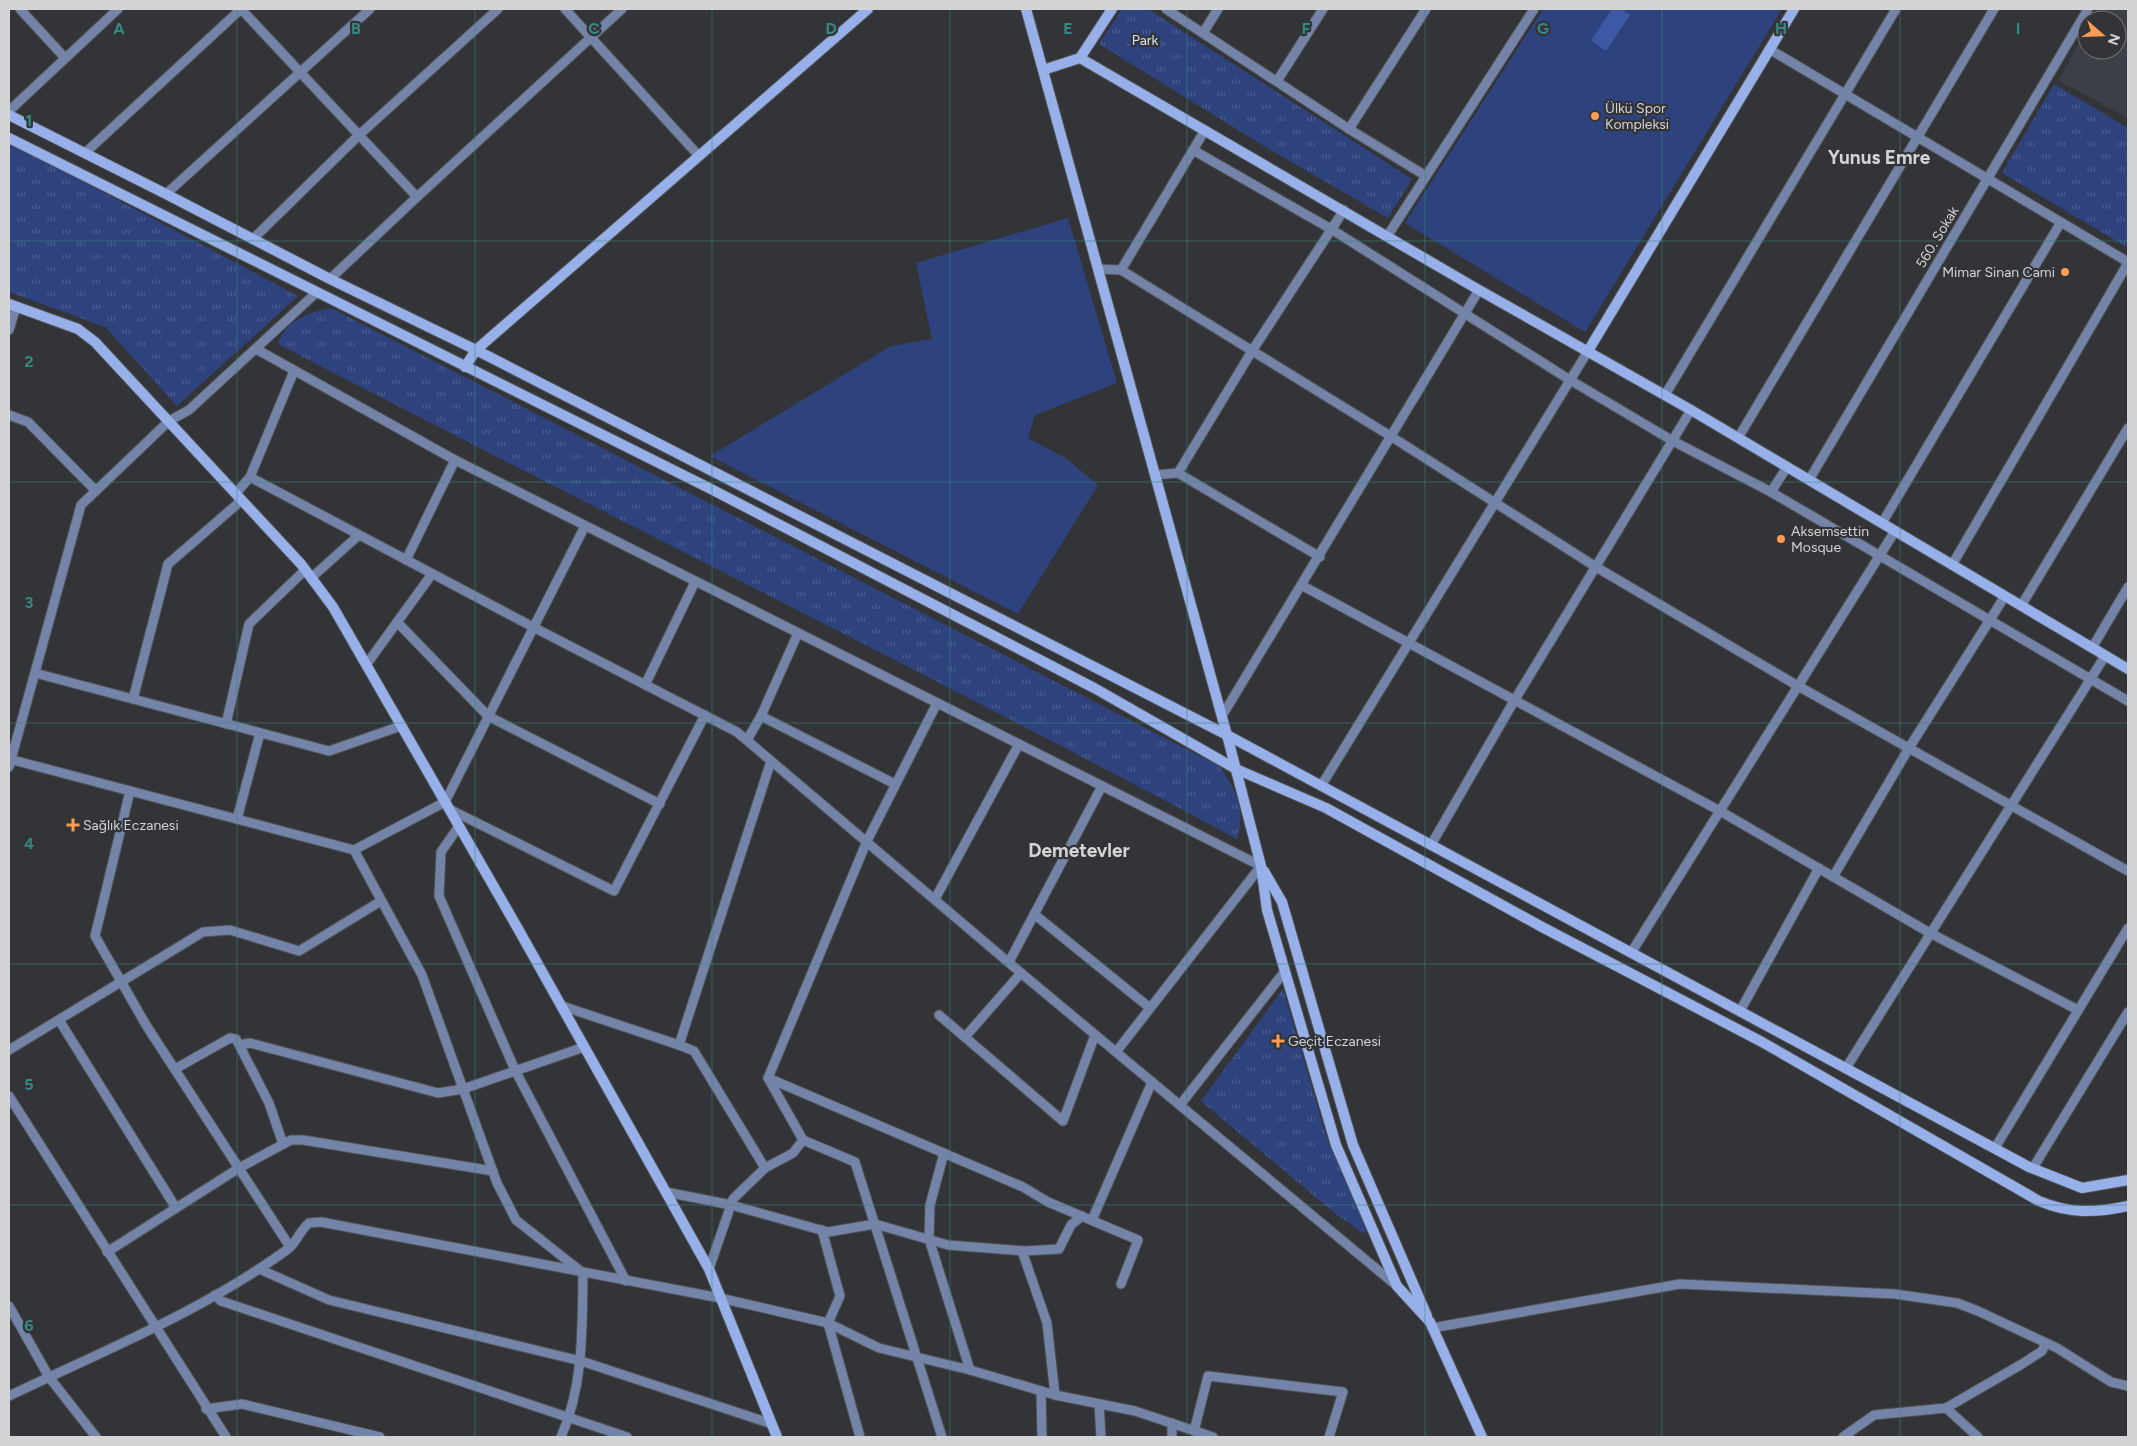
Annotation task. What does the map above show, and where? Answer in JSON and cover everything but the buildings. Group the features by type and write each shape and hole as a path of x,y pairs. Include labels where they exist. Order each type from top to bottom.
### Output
{"street":[{"path":"20,9 65,58"},
{"path":"9,111 118,9"},
{"path":"85,152 241,9 417,197"},
{"path":"166,194 370,9"},
{"path":"253,239 358,136 498,9"},
{"path":"565,9 698,156"},
{"path":"330,279 622,9"},
{"path":"465,366 476,350 868,9"},
{"path":"1026,9 1228,735 1261,866 1267,910 1336,1145 1396,1286"},
{"path":"1043,70 1080,58 1112,9"},
{"path":"1166,9 1426,176"},
{"path":"1203,33 1218,9"},
{"path":"1277,81 1324,9"},
{"path":"1349,128 1426,9"},
{"path":"1388,235 1534,9"},
{"path":"1321,786 1495,504 1794,9"},
{"path":"1665,395 1896,9"},
{"path":"1738,438 1994,9"},
{"name":"560. Sokak","path":"1809,480 2088,9"},
{"path":"1770,49 2128,263 1952,565"},
{"path":"1080,58 1388,235 1479,290 1691,410 2128,669"},
{"path":"9,115 85,152 330,279 476,350 1228,735 2033,1168 2082,1188 2128,1180"},
{"path":"1121,270 1205,130"},
{"path":"9,138 709,488 1096,688 1236,769 1326,808 1542,927 1762,1042 2039,1201 2060,1210 2080,1212 2128,1206"},
{"path":"1193,150 1331,229 1570,380 1673,441 1771,492 2128,701"},
{"path":"1178,472 1252,352 1344,210"},
{"path":"1882,524 2061,222"},
{"path":"1099,269 1121,270 1392,437 1596,567 1798,686 2128,871"},
{"path":"1222,716 1303,586 1479,290"},
{"path":"317,292 189,410 169,421 81,505 9,762 130,791 354,850 447,806 488,716 585,526"},
{"path":"9,330 13,306 78,329 95,342 308,574 333,608 562,1006 709,1268 777,1437"},
{"path":"256,349 455,460 1261,866 1282,902 1353,1145 1482,1437"},
{"path":"133,699 168,564 239,497 250,477 294,371"},
{"path":"1431,845 1514,701 1691,410"},
{"path":"9,415 28,422 96,491"},
{"path":"2021,606 2128,428"},
{"path":"406,560 455,460"},
{"path":"1771,492 1787,467"},
{"path":"1156,475 1178,472 1320,557"},
{"path":"250,477 533,627 737,732 1021,973 1396,1286 1431,1325"},
{"path":"1631,952 1896,531"},
{"path":"226,724 249,624 308,574 359,535"},
{"path":"366,665 432,574"},
{"path":"645,685 695,582"},
{"path":"1303,586 1720,811 1930,933 2078,1010"},
{"path":"2092,648 2128,586"},
{"path":"1833,877 1909,748 2006,596"},
{"path":"397,622 488,716 660,804"},
{"path":"747,740 761,716 798,634"},
{"path":"1846,1068 2105,656"},
{"path":"35,673 328,751 401,726"},
{"path":"768,1078 867,841 937,703"},
{"path":"447,806 614,891 704,715"},
{"path":"761,716 895,784"},
{"path":"237,819 260,732"},
{"path":"935,899 1019,744"},
{"path":"679,1045 771,761"},
{"path":"1009,962 1102,786"},
{"path":"130,791 95,936 175,1069 290,1247"},
{"path":"459,826 441,852 439,896 515,1070 626,1281"},
{"path":"354,850 422,975 493,1171 516,1220 583,1273"},
{"path":"1116,1052 1261,866"},
{"path":"1740,1011 1819,868"},
{"path":"9,1050 203,932 230,930 299,951 382,901"},
{"path":"1034,914 1150,1008"},
{"path":"1995,1148 2128,928"},
{"path":"1180,1105 1285,971"},
{"path":"965,1037 1021,973"},
{"path":"562,1006 694,1051 766,1168"},
{"path":"2033,1168 2128,1012"},
{"path":"939,1015 1063,1121 1095,1035"},
{"path":"58,1020 176,1208"},
{"path":"175,1069 230,1038 236,1039 269,1103 283,1144"},
{"path":"240,1045 250,1043 438,1093 463,1089 584,1046"},
{"path":"768,1078 804,1140 855,1162 942,1437"},
{"path":"768,1078 1023,1186 1048,1202 1138,1240 1121,1284"},
{"path":"1092,1220 1152,1082"},
{"path":"9,1096 206,1409 226,1437"},
{"path":"108,1252 239,1168 291,1140 303,1140 493,1171"},
{"path":"709,1268 733,1199 766,1168 793,1153 804,1140"},
{"path":"944,1153 930,1205 929,1239 970,1370"},
{"path":"666,1192 730,1205 828,1232 875,1224 948,1244 1022,1251 1059,1249 1071,1225 1082,1216"},
{"path":"9,1396 155,1327 214,1295 290,1247 304,1226 309,1222 321,1222 720,1298 828,1323 880,1348 970,1370 1055,1395 1135,1411 1213,1437"},
{"path":"822,1230 840,1296 828,1323 860,1437"},
{"path":"1022,1251 1047,1323 1055,1395"},
{"path":"259,1268 329,1300 581,1361 772,1424"},
{"path":"562,1437 570,1418 581,1361 583,1273"},
{"path":"1431,1325 1680,1284 1868,1292 1957,1303 2046,1343 2111,1382 2128,1386"},
{"path":"214,1295 221,1302 627,1437"},
{"path":"9,1306 49,1377 96,1437"},
{"path":"1843,1437 1874,1415 1946,1408 2042,1351 2046,1343"},
{"path":"1194,1431 1208,1376 1343,1392 1329,1437"},
{"path":"1041,1391 1042,1437"},
{"path":"206,1409 242,1404 380,1437"},
{"path":"1099,1404 1101,1437"},
{"path":"1946,1408 1978,1437"},
{"path":"1172,1423 1172,1437"}],"shaded area":[{"path":"1612,9 1621,9 1630,15 1606,51 1591,40"},
{"path":"2128,9 2128,118 2058,80 2077,47 2077,60 2127,60 2127,10 2098,10"}],"green space":[{"name":"Park","path":"1122,9 1148,9 1412,179 1388,218 1264,146 1099,44"},
{"name":"Ülkü Spor Kompleksi","path":"1543,9 1782,9 1585,332 1405,223"},
{"path":"2054,84 2128,128 2128,241 2125,246 2002,173"},
{"path":"9,142 298,296 177,406 105,327 9,292"},
{"path":"1068,218 1117,383 1035,415 1028,438 1067,459 1098,485 1018,614 710,456 891,346 932,339 916,263"},
{"path":"331,308 1219,766 1235,792 1238,801 1240,829 1237,839 878,651 278,344 286,329 299,319"},
{"path":"1283,989 1327,1139 1369,1230 1363,1233 1337,1215 1201,1101"}],"place":[{"name":"Ülkü Spor Kompleksi","path":"1595,116"},
{"name":"Mimar Sinan Cami","path":"2065,272"},
{"name":"Aksemsettin Mosque","path":"1781,539"},
{"name":"Sağlık Eczanesi","path":"73,825"},
{"name":"Geçit Eczanesi","path":"1278,1041"}],"district":[{"name":"Yunus Emre","path":"1879,157"},
{"name":"Demetevler","path":"1079,850"}]}
